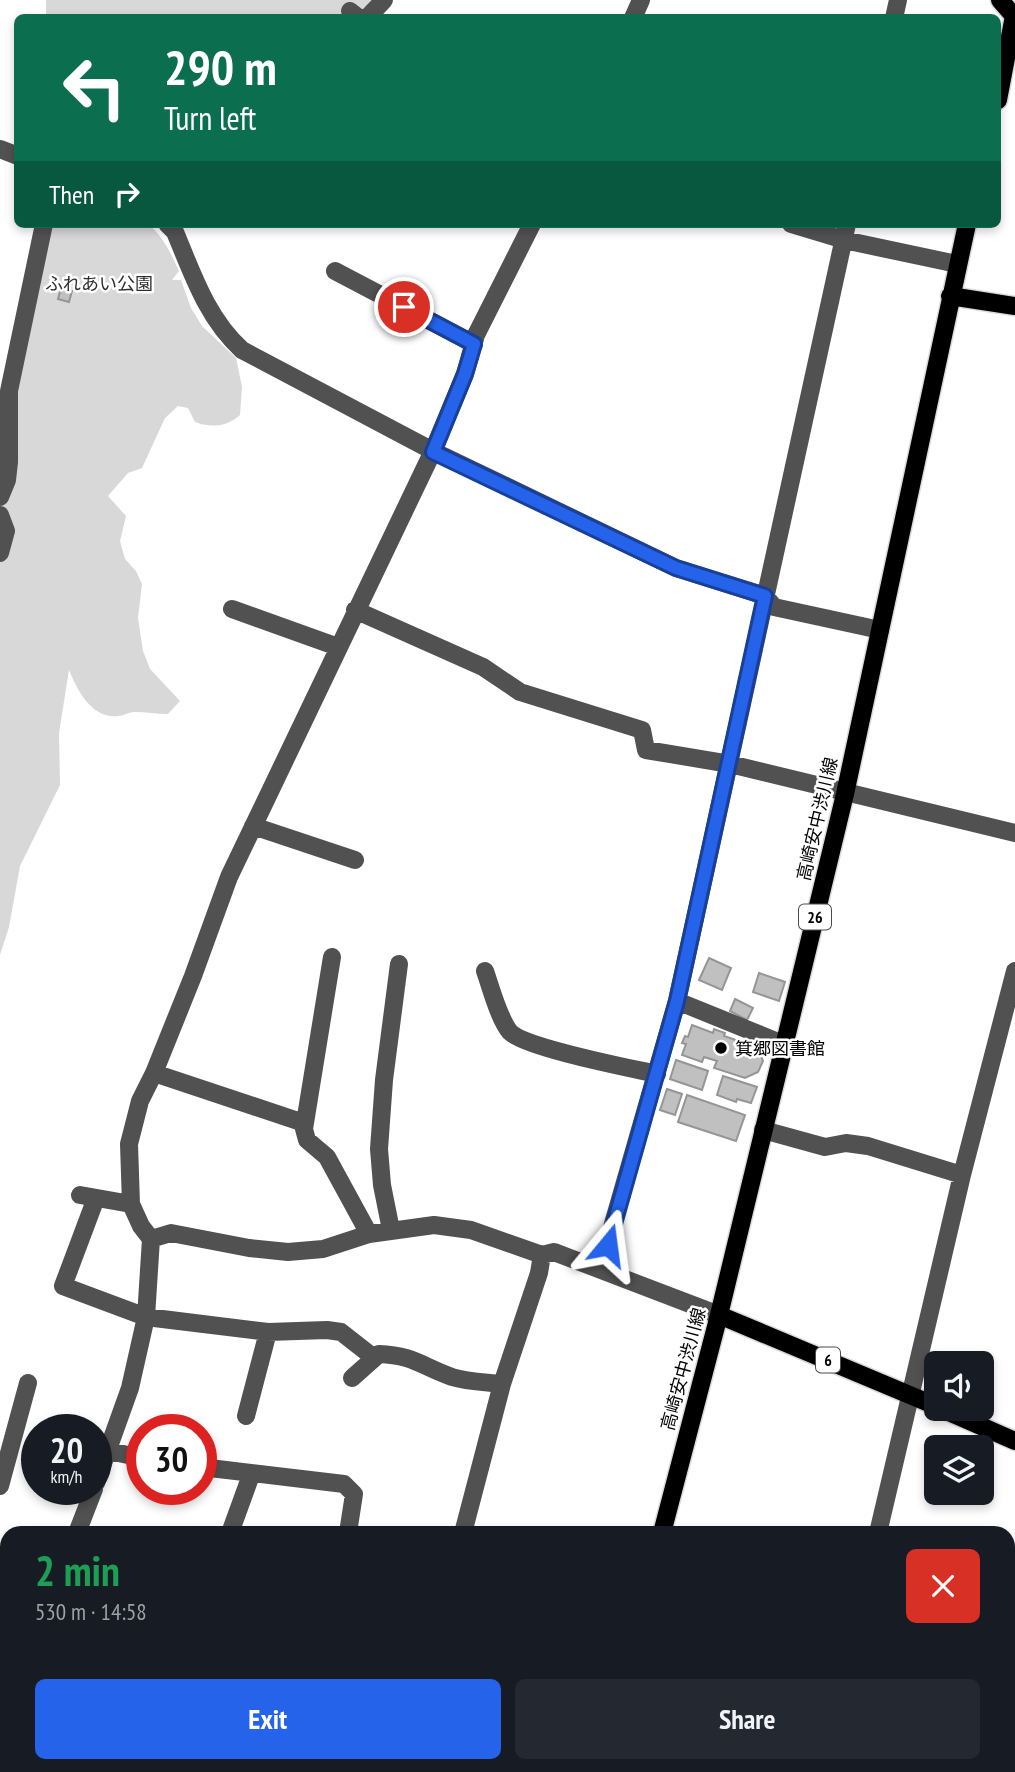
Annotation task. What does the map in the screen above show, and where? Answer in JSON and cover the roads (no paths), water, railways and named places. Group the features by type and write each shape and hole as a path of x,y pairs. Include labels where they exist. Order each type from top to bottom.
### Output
{"main road":[{"path":"1001,84 1014,16 1002,1"},
{"name":"高崎安中渋川線","path":"664,1526 719,1315 845,794 966,228"},
{"path":"950,296 1015,306"},
{"name":"6","path":"719,1315 924,1401"},
{"path":"969,1421 1015,1441"}],"street":[{"path":"371,14 384,0"},
{"path":"0,497 7,480 9,462 9,391 43,228"},
{"path":"171,228 208,308 227,337 242,350 433,452 676,568 765,596 774,607 880,630"},
{"path":"112,1442 130,1388 146,1317 151,1239 141,1226 131,1204 128,1166 132,1125 140,1101 154,1073 229,877 433,452 465,374 484,318 530,228"},
{"path":"818,228 846,232 957,264"},
{"path":"600,1269 677,1001 846,232"},
{"path":"335,271 474,344"},
{"path":"0,516 6,531 0,553"},
{"path":"232,609 338,647"},
{"path":"355,610 483,667 520,692 642,730 646,750 730,764 845,794 1015,832"},
{"path":"253,826 355,860"},
{"path":"332,957 304,1123 307,1140 327,1157 369,1234"},
{"path":"391,1230 382,1185 379,1149 384,1080 400,964"},
{"path":"485,971 506,1026 519,1039 657,1074"},
{"path":"880,1526 962,1175 1015,971"},
{"path":"677,1001 783,1044"},
{"path":"154,1073 304,1123"},
{"path":"763,1130 825,1147 846,1143 868,1146 962,1175"},
{"path":"131,1204 88,1196 63,1286 146,1317 268,1332 341,1332 373,1357"},
{"path":"151,1239 172,1233 249,1248 288,1252 323,1249 369,1234 434,1225 471,1230 542,1255 554,1252 719,1315"},
{"path":"465,1526 502,1384 539,1273 542,1255"},
{"path":"246,1416 268,1332"},
{"path":"352,1378 379,1353 411,1358 452,1377 502,1384"},
{"path":"0,1486 28,1383"},
{"path":"217,1470 344,1485 354,1494 349,1526"},
{"path":"233,1526 251,1475"},
{"path":"80,1526 88,1505"}],"place":[{"name":"箕郷図書館","path":"721,1048"}],"park label":[{"name":"ふれあい公園","path":"99,283"}]}
